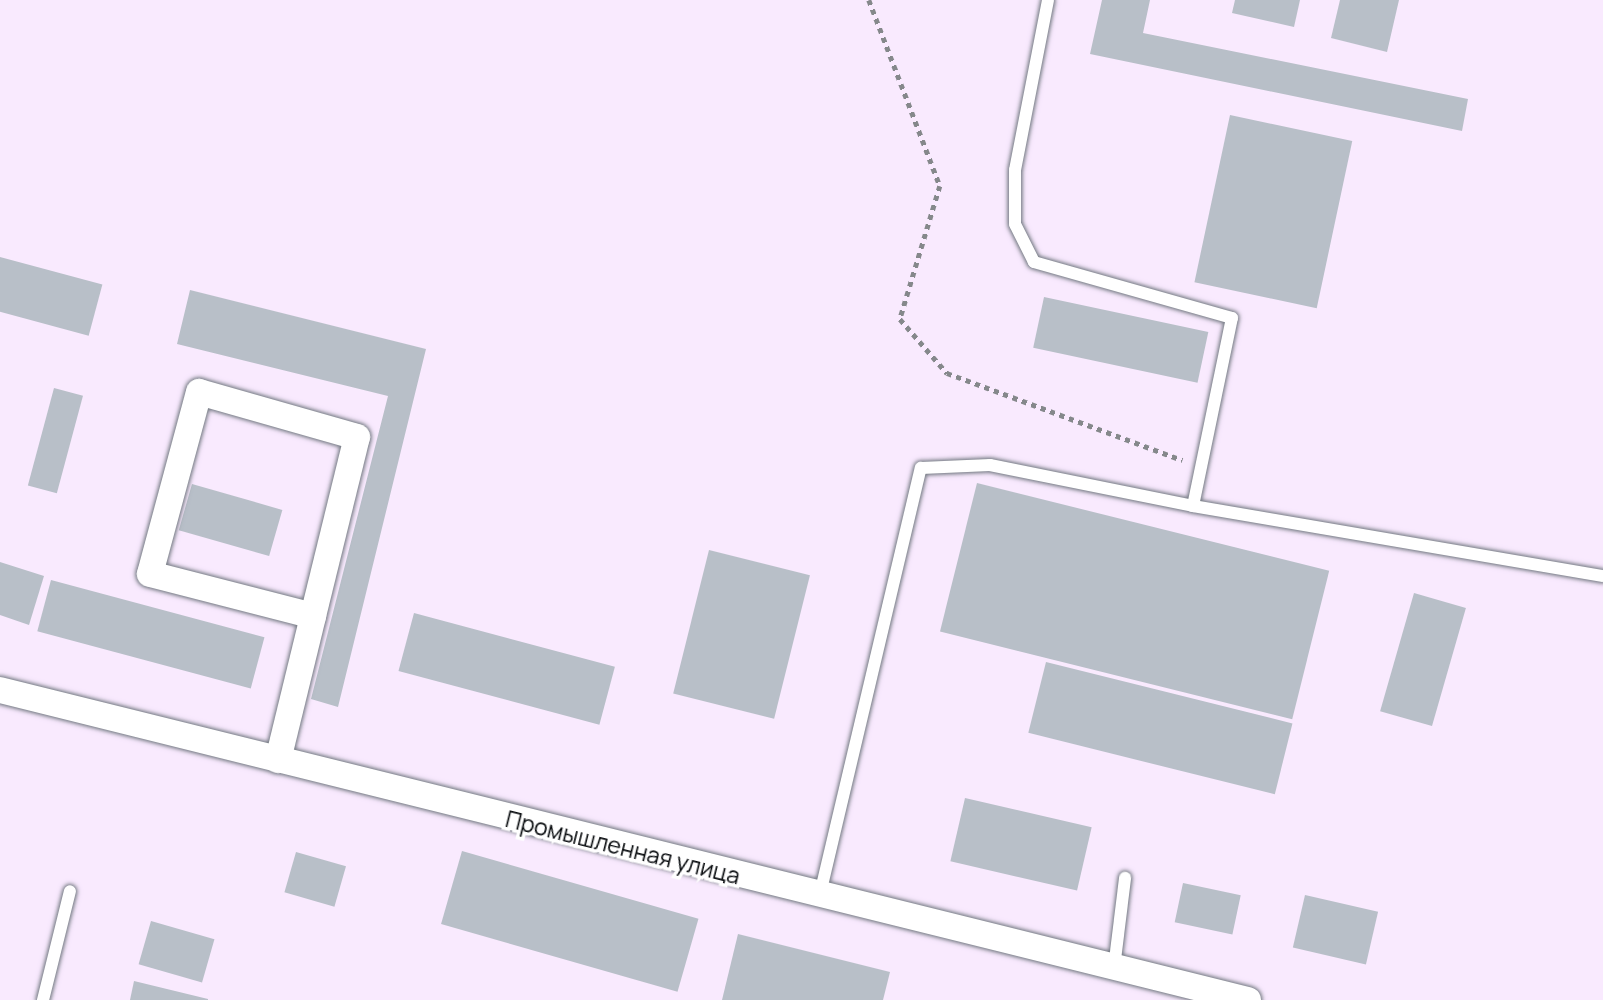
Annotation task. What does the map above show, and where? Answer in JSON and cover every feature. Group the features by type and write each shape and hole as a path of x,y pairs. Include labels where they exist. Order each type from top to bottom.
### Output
{"street":[{"path":"278,760 357,438 199,392 150,574 313,616"},
{"name":"Промышленная улица","path":"0,690 1210,996 1248,1000"}],"lane":[{"path":"1048,0 1015,170 1015,224 1034,262 1232,318 1193,506"},
{"path":"820,896 921,468 990,465 1193,506 1603,576"},
{"path":"1114,970 1125,878"},
{"path":"43,1000 70,891"}],"path":[{"path":"869,0 940,186 900,319 947,373 1201,467"}],"shaded area":[{"path":"0,0 1603,0 1603,1000 0,1000"}],"building":[{"path":"1102,0 1150,0 1143,33 1468,99 1462,131 1090,54"},
{"path":"1235,0 1300,0 1294,27 1232,13"},
{"path":"1340,0 1399,0 1387,52 1331,38"},
{"path":"1230,115 1352,141 1317,308 1194,282"},
{"path":"0,257 102,284 89,336 0,312"},
{"path":"190,290 426,349 338,707 311,699 388,396 177,344"},
{"path":"1044,297 1208,332 1198,383 1033,348"},
{"path":"54,388 83,396 57,493 28,486"},
{"path":"977,483 1329,571 1292,719 940,631"},
{"path":"192,484 282,510 269,556 179,530"},
{"path":"709,550 810,575 774,719 673,694"},
{"path":"0,562 44,576 29,625 0,615"},
{"path":"51,580 264,637 251,688 37,631"},
{"path":"1414,593 1466,608 1432,726 1380,711"},
{"path":"414,613 615,667 599,725 398,671"},
{"path":"1046,662 1292,723 1275,794 1028,733"},
{"path":"965,798 1092,827 1077,891 950,861"},
{"path":"462,851 698,919 678,992 441,924"},
{"path":"296,852 346,866 334,907 284,892"},
{"path":"1183,883 1241,895 1232,934 1175,922"},
{"path":"1305,895 1378,912 1366,964 1293,948"},
{"path":"151,921 214,939 202,982 139,964"},
{"path":"738,934 890,972 883,1000 722,1000"},
{"path":"134,981 208,999 208,1000 130,1000"}]}
